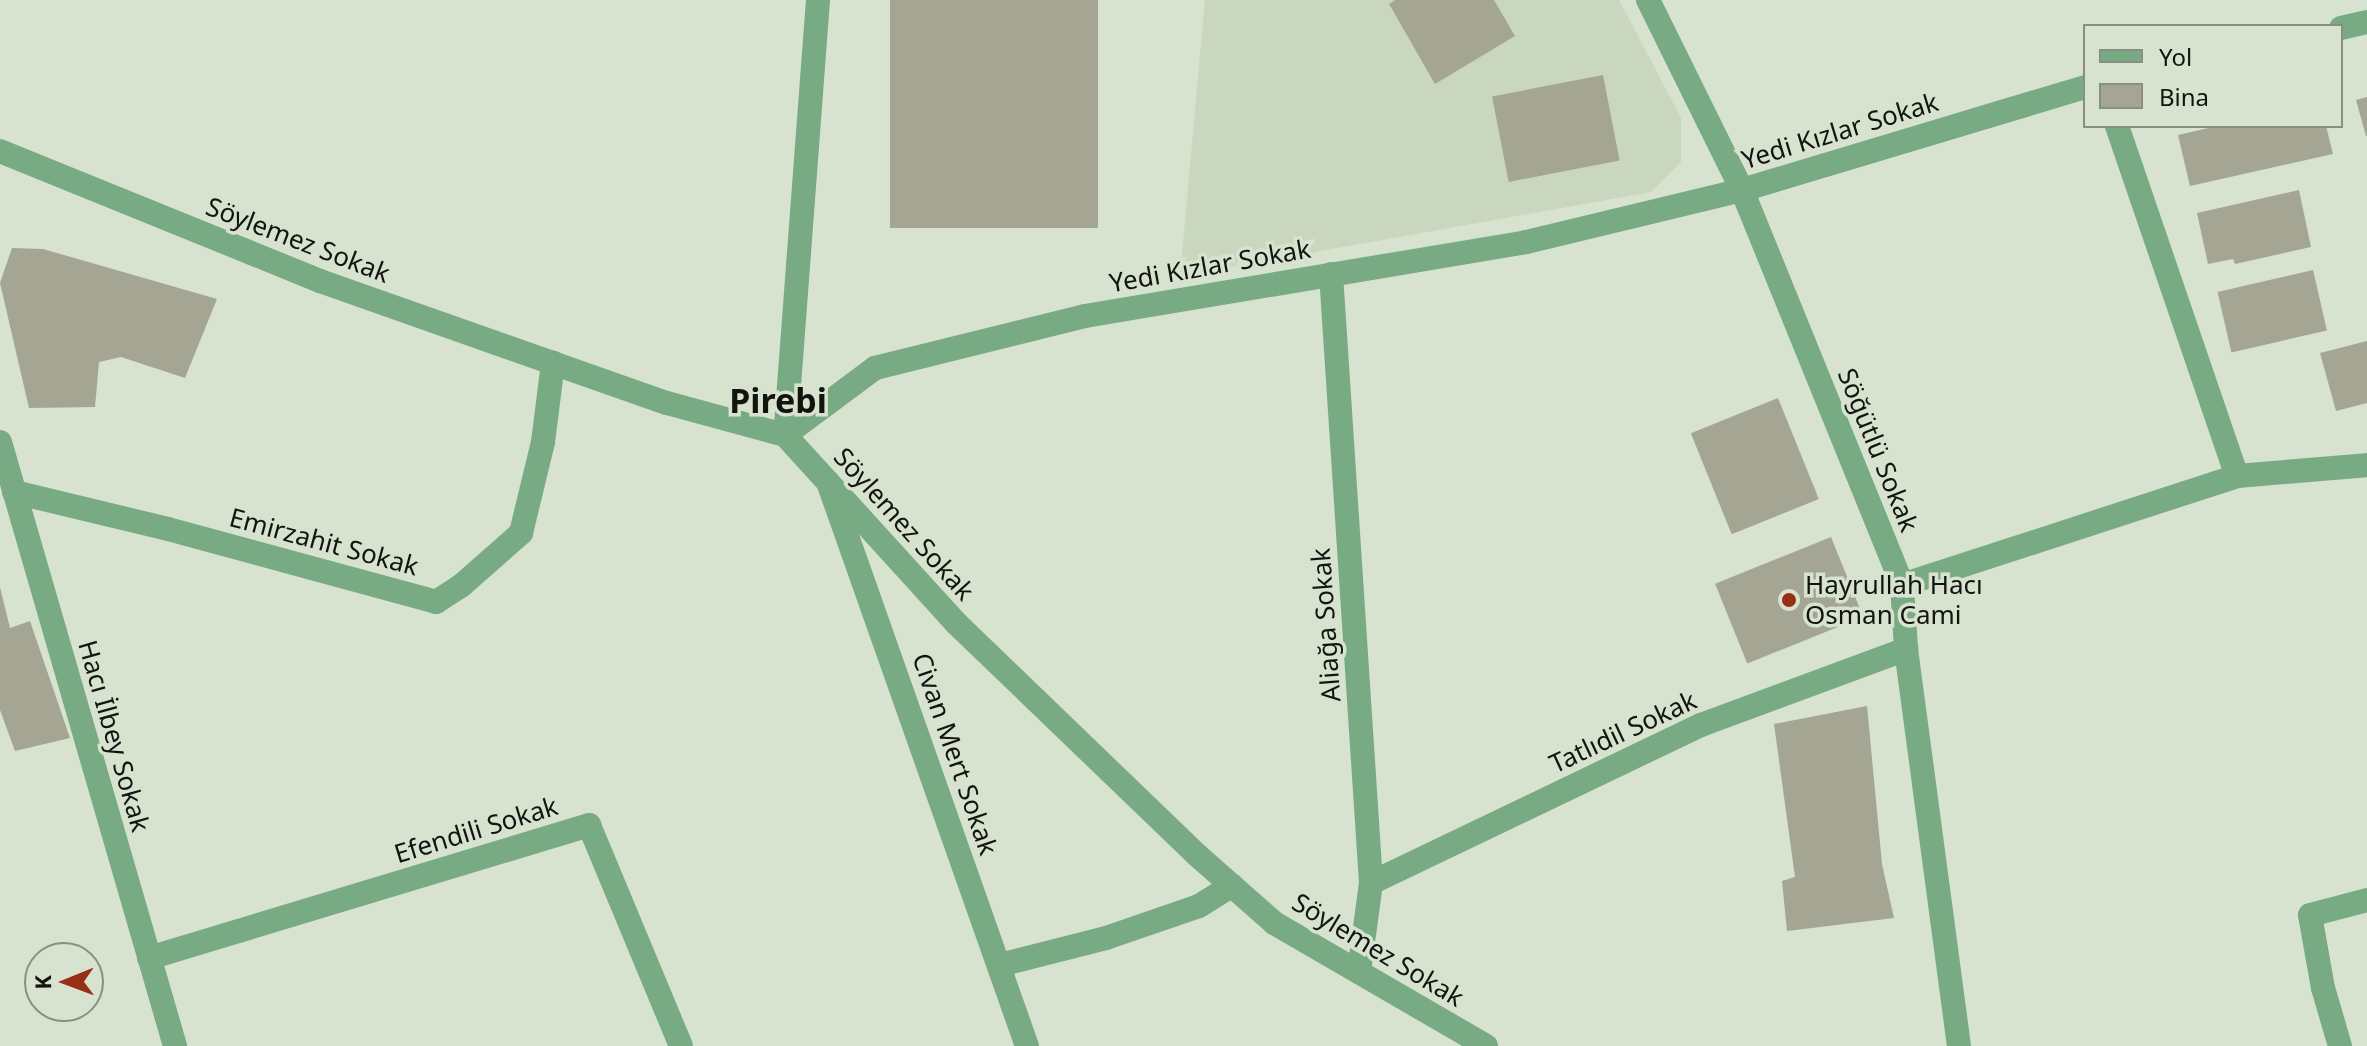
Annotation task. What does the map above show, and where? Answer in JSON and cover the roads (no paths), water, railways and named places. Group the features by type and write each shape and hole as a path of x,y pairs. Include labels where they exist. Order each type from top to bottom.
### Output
{"street":[{"path":"785,435 818,0"},
{"name":"Söğütlü Sokak","path":"1648,0 1742,190 1902,585 1906,649 1959,1046"},
{"path":"2343,28 2367,22"},
{"name":"Yedi Kızlar Sokak","path":"785,435 875,368 1085,316 1526,242 1742,190 2083,88"},
{"path":"2118,128 2237,476"},
{"name":"Söylemez Sokak","path":"0,151 320,281 667,403 785,435 957,624 1274,923 1486,1046"},
{"name":"Aliağa Sokak","path":"1331,274 1371,883 1359,972"},
{"name":"Emirzahit Sokak","path":"14,492 168,529 436,602 462,585 521,533 543,442 553,363"},
{"name":"Hacı İlbey Sokak","path":"0,442 175,1046"},
{"path":"1902,585 2237,476 2367,465"},
{"name":"Civan Mert Sokak","path":"828,481 1027,1046"},
{"name":"Tatlıdil Sokak","path":"1371,883 1701,725 1906,649"},
{"name":"Efendili Sokak","path":"149,958 589,825 681,1046"},
{"path":"1000,965 1133,929 1199,906 1232,885"},
{"path":"2340,1046 2323,988 2310,915 2367,900"}],"place":[{"name":"Hayrullah Hacı Osman Cami","path":"1789,600"}],"district":[{"name":"Pirebi","path":"778,401"}]}
